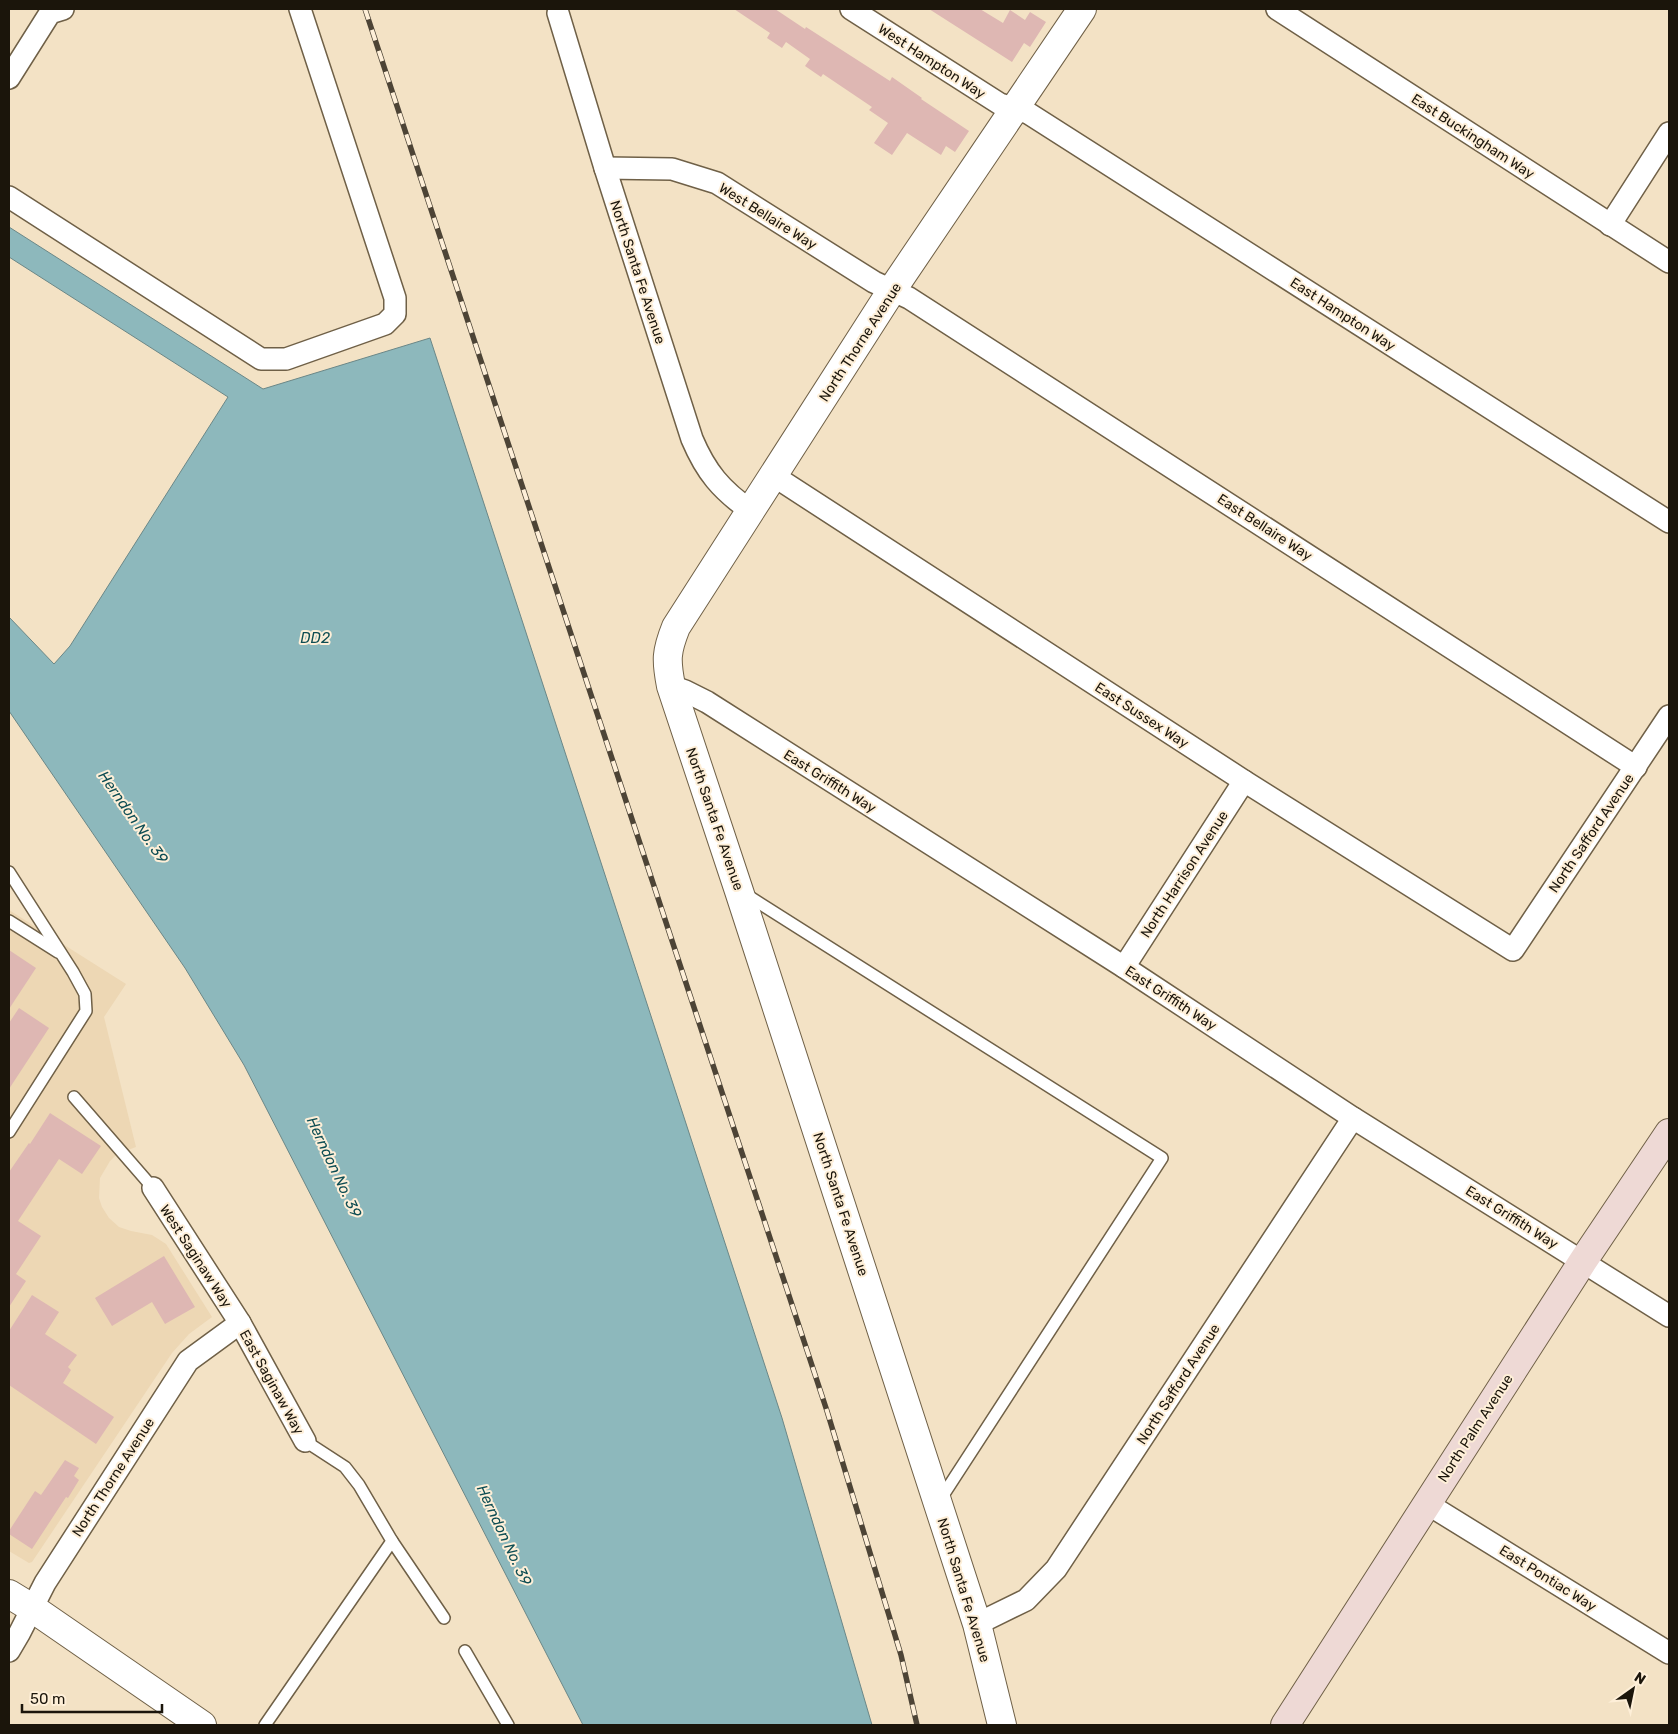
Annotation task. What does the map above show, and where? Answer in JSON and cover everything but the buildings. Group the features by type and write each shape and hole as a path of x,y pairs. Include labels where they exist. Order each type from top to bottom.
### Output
{"main road":[{"name":"North Palm Avenue","path":"1285,1725 1582,1261 1669,1133"}],"street":[{"path":"9,198 261,359 286,359 385,324 395,314 395,298 300,9"},
{"name":"West Hampton Way","path":"851,9 1000,104 1015,109"},
{"name":"North Thorne Avenue","path":"671,686 666,663 668,647 676,627 892,290 1082,9"},
{"name":"East Buckingham Way","path":"1277,9 1669,262"},
{"path":"9,78 52,10"},
{"name":"North Santa Fe Avenue","path":"558,12 605,168 697,452 722,489 751,511"},
{"name":"East Hampton Way","path":"1015,109 1037,119 1669,522"},
{"path":"1610,225 1669,133"},
{"name":"West Bellaire Way","path":"605,168 672,168 717,183 874,282 892,290"},
{"name":"East Bellaire Way","path":"892,290 909,298 1636,767"},
{"name":"East Sussex Way","path":"774,476 1244,781 1513,950"},
{"name":"North Santa Fe Avenue","path":"671,686 977,1624 1002,1725"},
{"name":"East Griffith Way","path":"671,686 707,702 1124,967 1353,1118 1669,1316"},
{"name":"North Safford Avenue","path":"1513,950 1669,716"},
{"name":"North Harrison Avenue","path":"1124,967 1244,781"},
{"name":"North Safford Avenue","path":"977,1624 1026,1600 1056,1569 1353,1118"},
{"name":"West Saginaw Way","path":"153,1188 240,1323"},
{"name":"North Thorne Avenue","path":"9,1651 20,1634 45,1582 188,1361 240,1323"},
{"name":"East Saginaw Way","path":"240,1323 305,1441"},
{"name":"East Pontiac Way","path":"1426,1503 1669,1653"},
{"path":"9,1594 202,1725"}],"lane":[{"path":"9,872 85,994 86,1011 9,1132"},
{"path":"739,891 1162,1158 937,1504"},
{"path":"9,920 61,955"},
{"path":"74,1097 153,1188"},
{"path":"305,1441 344,1468 359,1485 392,1541 444,1618"},
{"path":"265,1725 392,1541"},
{"path":"465,1651 508,1725"}],"shaded area":[{"path":"9,910 126,984 104,1017 136,1147 117,1154 110,1161 100,1178 99,1198 109,1218 119,1227 152,1235 166,1244 212,1317 189,1334 172,1353 32,1562 29,1563 9,1551"}],"water":[{"name":"DD2","path":"9,227 263,389 430,338 782,1418 872,1725 583,1725 244,1065 185,968 9,711 9,617 54,664 70,646 228,397 9,257"}],"railway":[{"path":"365,9 827,1411 901,1655 917,1725"}],"water label":[{"name":"Herndon No. 39","path":"133,817"},
{"name":"Herndon No. 39","path":"334,1167"},
{"name":"Herndon No. 39","path":"504,1535"}]}
